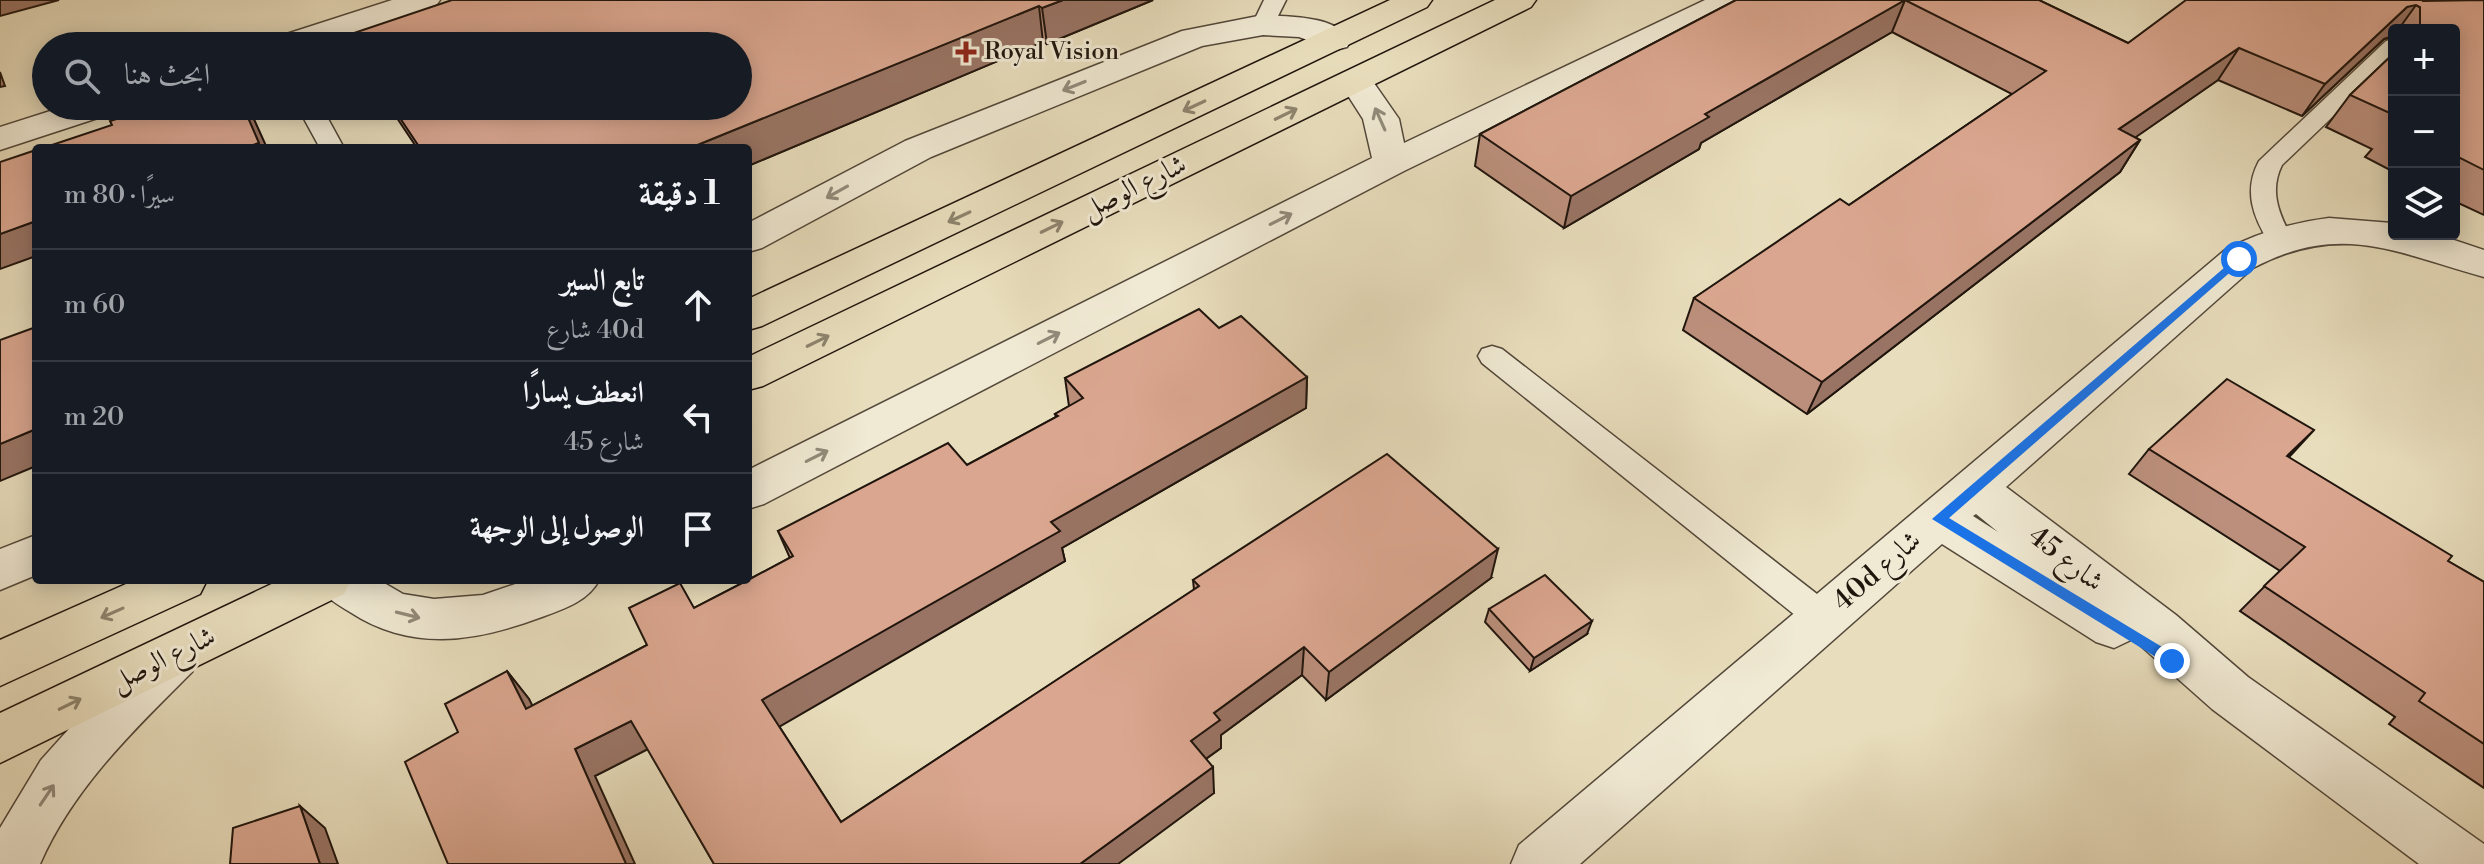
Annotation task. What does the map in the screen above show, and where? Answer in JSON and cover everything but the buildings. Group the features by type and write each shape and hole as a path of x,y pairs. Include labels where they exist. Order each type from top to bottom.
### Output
{"main road":[{"name":"شارع الوصل","path":"752,314 1416,0"},
{"name":"شارع الوصل","path":"752,373 1520,0"},
{"path":"0,664 174,584"},
{"name":"شارع الوصل","path":"0,739 319,584"}],"street":[{"path":"325,32 421,0"},
{"path":"752,489 1391,163 1730,0"},
{"path":"752,237 893,161 943,138 1194,38 1269,12 1335,40"},
{"path":"1355,80 1381,119 1391,163"},
{"path":"0,139 58,120"},
{"name":"40d شارع","path":"1539,864 2239,259 2279,238 2310,231 2346,229 2400,237 2484,264"},
{"name":"شارع 45","path":"1974,487 2158,630 2230,693 2465,864"},
{"name":"شارع 45","path":"1939,519 2116,628 2230,693"},
{"path":"0,570 32,556"},
{"path":"346,584 387,609 413,617 444,620 512,609 566,584"},
{"path":"12,864 34,815 63,772 98,730 181,650"}],"lane":[{"path":"2279,238 2265,214 2260,192 2264,173 2271,161 2388,52"},
{"path":"317,120 330,144"},
{"path":"1492,356 1823,618"}],"place":[{"name":"Royal Vision","path":"966,52"}],"route":[{"path":"2172,661 1939,519 2239,259"}]}
